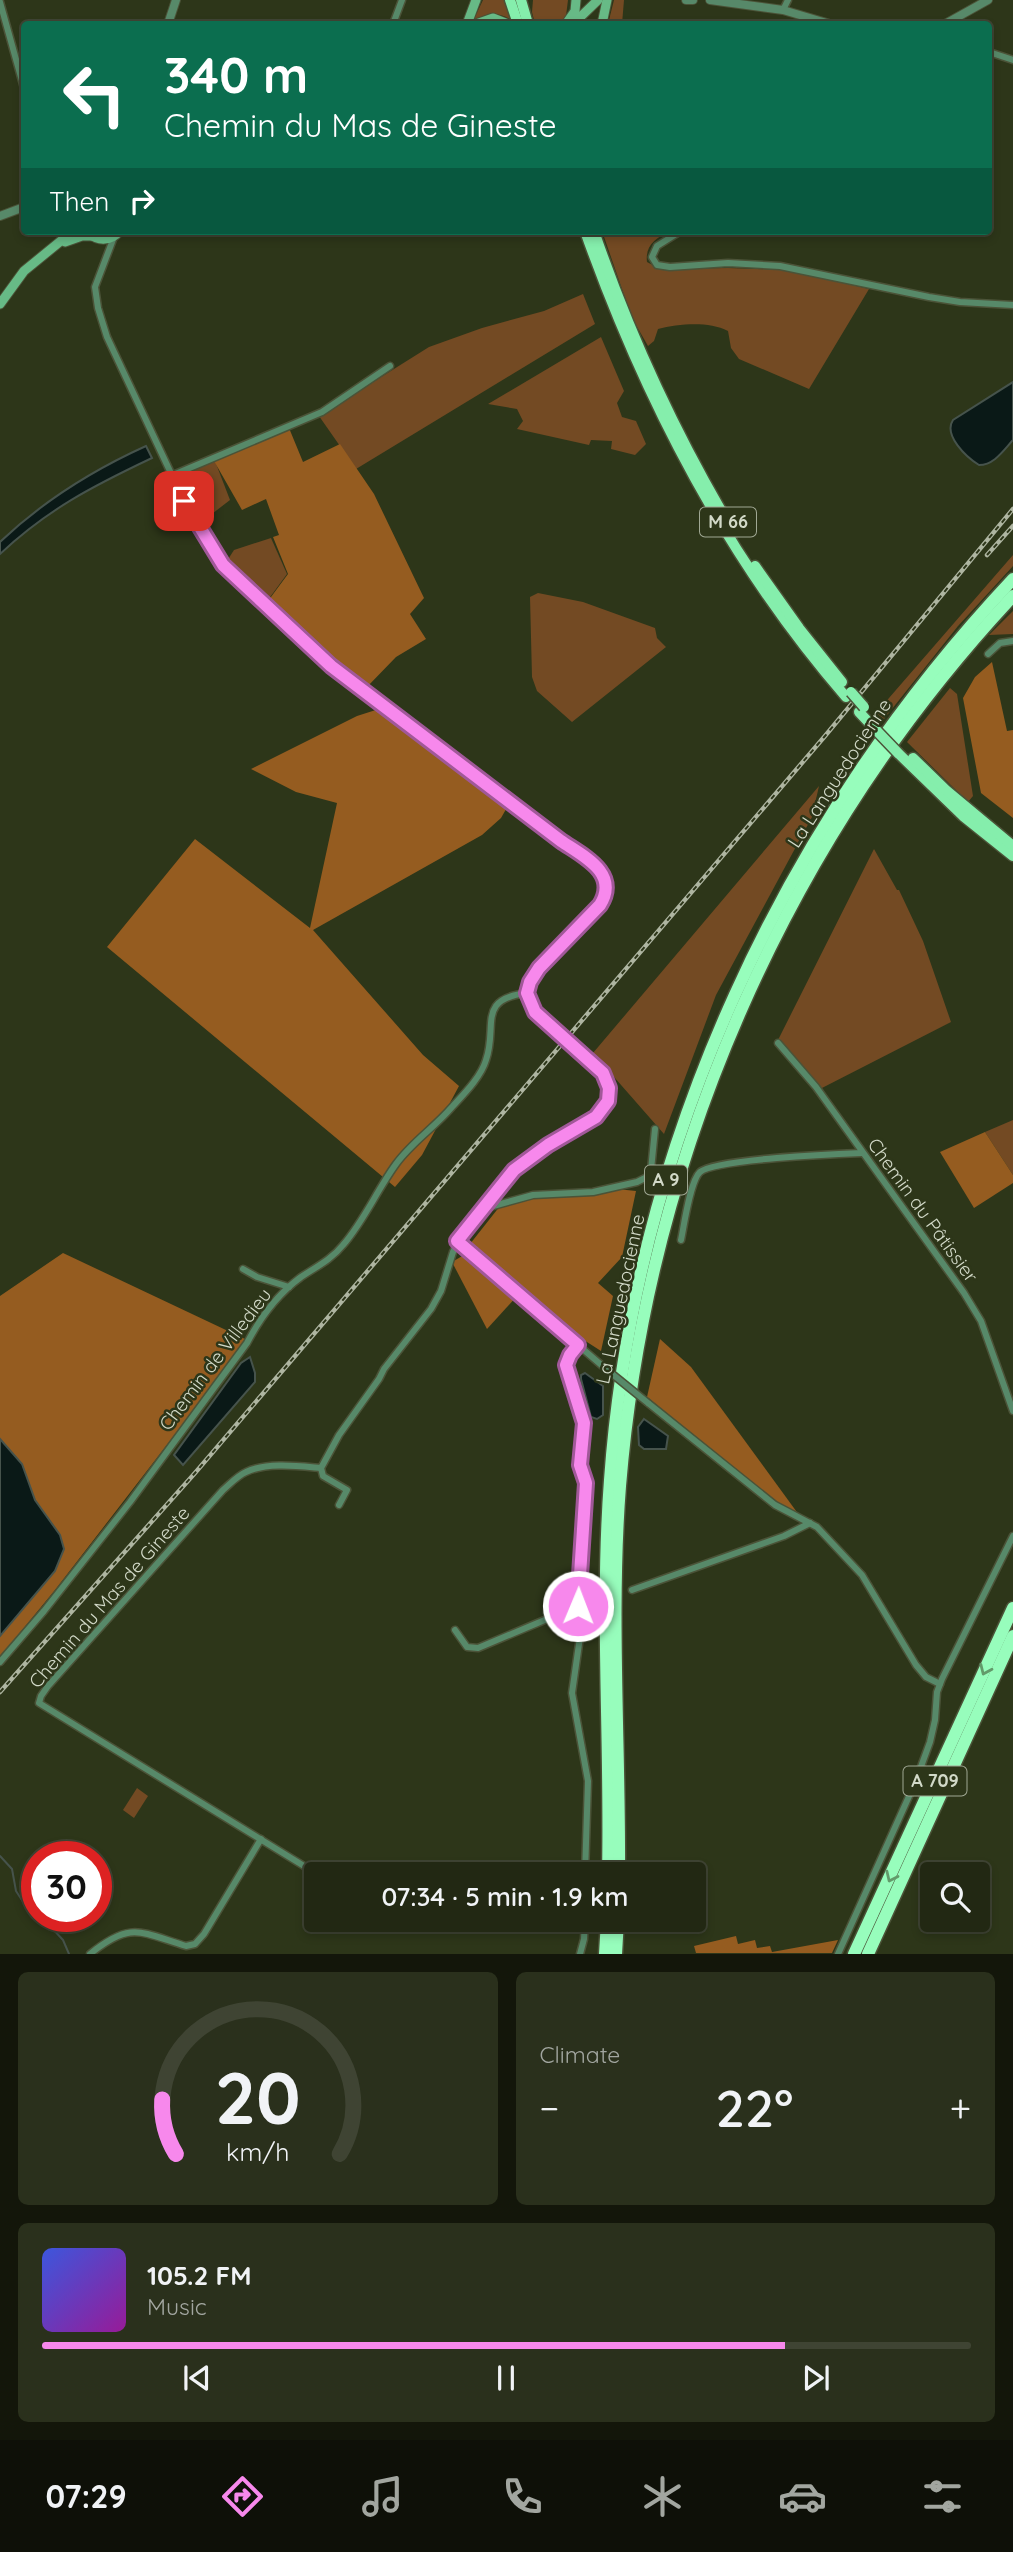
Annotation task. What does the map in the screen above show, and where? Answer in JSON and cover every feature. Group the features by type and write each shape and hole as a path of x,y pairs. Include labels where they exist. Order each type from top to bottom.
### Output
{"highway":[{"path":"510,0 517,21"},
{"path":"521,0 527,19"},
{"name":"M 66","path":"586,235 613,306 648,385 712,510 765,595 861,710 963,816 1013,856"},
{"name":"M 66","path":"595,235 620,302 655,383 718,505 771,590 848,695"},
{"name":"La Languedocienne","path":"608,1862 605,1580 612,1454 635,1305 673,1157 701,1077 733,999 769,924 811,848 902,711 948,652 1013,579"},
{"name":"La Languedocienne","path":"619,1862 616,1591 622,1462 643,1319 659,1248 682,1167 738,1016 778,930 817,859 858,793 905,726 957,659 1013,596"},
{"name":"M 66","path":"900,750 1013,846"},
{"name":"A 709","path":"854,1954 1013,1608"},
{"name":"A 709","path":"867,1954 1013,1636"},
{"path":"999,1667 1013,1642"},
{"path":"605,1954 606,1932"},
{"path":"616,1954 617,1932"}],"main road":[{"path":"468,21 476,0"},
{"path":"527,0 527,19"},
{"path":"568,21 575,11 576,0"},
{"path":"576,21 598,0"},
{"path":"603,21 607,0"},
{"path":"0,304 24,271 68,235"},
{"path":"51,249 70,239 93,235"}],"street":[{"path":"169,21 176,0"},
{"path":"394,21 402,0"},
{"path":"686,0 693,0"},
{"path":"710,0 783,10 820,21"},
{"path":"783,10 788,0"},
{"path":"950,21 988,0"},
{"path":"0,2 21,77"},
{"path":"992,53 1013,60"},
{"path":"0,216 21,208"},
{"path":"93,235 105,249 103,265"},
{"path":"117,235 95,287 104,328 184,501 223,565 331,666 561,841 594,863 603,875 606,888 600,905 539,968 527,993 531,1005 545,1022 603,1073 609,1088 608,1101 596,1117 566,1133 522,1164 457,1241 441,1291 431,1309 383,1369 379,1379 339,1435 321,1468 323,1476 344,1486 346,1490 339,1505"},
{"path":"675,235 657,246 653,252 654,261 663,267 728,263 780,267 960,302 1013,304"},
{"path":"173,475 322,412 390,366"},
{"path":"988,654 1000,643 1013,641"},
{"name":"Chemin de Villedieu","path":"0,1662 130,1502 247,1343 262,1317 289,1287 329,1259 344,1244 396,1164 465,1093 486,1059 493,1009 502,999 527,993"},
{"name":"Chemin du Pâtissier","path":"778,1043 808,1076 978,1314 1013,1411"},
{"path":"485,1208 533,1195 593,1192 647,1177 651,1170 655,1129"},
{"path":"681,1240 695,1180 703,1170 754,1160 862,1153"},
{"path":"457,1241 648,1404 775,1505 817,1527 851,1562 916,1665 926,1677 940,1684"},
{"path":"452,1256 469,1251"},
{"path":"243,1269 257,1277 289,1287"},
{"path":"578,1345 566,1365 584,1423 580,1465 586,1483 578,1606 582,1623 572,1693 588,1781 585,1862"},
{"name":"Chemin du Mas de Gineste","path":"261,1839 39,1703 48,1686 223,1490 237,1478 246,1472 262,1468 321,1468"},
{"path":"632,1590 784,1536 810,1523"},
{"path":"838,1954 915,1783 930,1742 940,1684 1013,1536"},
{"path":"455,1630 467,1647 478,1648 578,1606"},
{"path":"90,1954 115,1936 132,1931 186,1946 195,1944 204,1934 261,1839 304,1866"},
{"path":"580,1954 584,1932"}],"shaded area":[{"path":"483,0 504,0 510,19 490,14 473,21"},
{"path":"533,0 568,0 566,16 562,21 534,21"},
{"path":"614,0 624,0 622,21 609,21"},
{"path":"603,235 663,235 656,239 647,256 647,262 660,269 789,270 869,289 809,389 739,359 731,348 728,331 693,324 658,329 654,341 648,346 632,318"},
{"path":"583,294 595,324 356,469 319,416 429,347 482,328 544,311"},
{"path":"601,337 624,391 617,403 622,417 636,421 646,444 635,455 611,449 612,441 591,440 589,445 517,429 523,421 517,409 488,404"},
{"path":"1013,382 1013,440 994,460 979,465 962,451 953,439 953,420"},
{"path":"289,428 303,462 340,444 374,494 424,598 410,614 426,639 396,657 366,688 265,612 263,599 268,601 288,574 273,537 279,535 266,499 242,510 214,461"},
{"path":"146,446 152,458 110,478 54,511 0,554 0,542 51,500 88,476"},
{"path":"215,461 230,500 208,517 194,517 177,477"},
{"path":"271,538 287,574 268,600 225,564 234,550"},
{"path":"1013,555 1013,566 958,626 884,719 876,713"},
{"path":"538,593 583,602 655,628 657,638 666,647 572,722 537,691 532,677 530,597"},
{"path":"1013,611 1013,634 989,635"},
{"path":"992,662 1007,731 1013,730 1013,818 981,793 963,698 975,677"},
{"path":"950,688 957,694 973,796 968,802 907,742"},
{"path":"382,708 509,804 501,818 482,835 313,930 423,1055 459,1086 422,1155 395,1187 107,947 195,839 310,928 337,803 296,792 251,769 357,716"},
{"path":"819,786 812,817 716,995 664,1134 593,1053"},
{"path":"874,849 899,890 923,941 951,1022 820,1089 778,1040"},
{"path":"1013,1120 1013,1175 985,1132"},
{"path":"985,1132 1013,1175 1013,1183 974,1208 940,1152"},
{"path":"617,1189 636,1191 622,1257 598,1283 613,1296 601,1351 562,1326 559,1327 474,1255 470,1244 500,1206 546,1196"},
{"path":"63,1253 245,1339 244,1345 0,1657 0,1636 55,1571 60,1535 35,1500 22,1464 0,1439 0,1296"},
{"path":"464,1255 472,1257 517,1296 487,1329 452,1262"},
{"path":"660,1339 691,1367 799,1515 782,1507 647,1397"},
{"path":"250,1357 255,1382 183,1465 174,1455 241,1363"},
{"path":"585,1373 603,1386 603,1415 597,1419 591,1417 581,1379 581,1375"},
{"path":"644,1419 668,1436 666,1449 644,1449 639,1445 638,1427"},
{"path":"0,1439 22,1464 35,1500 60,1535 64,1549 55,1571 0,1636"},
{"path":"137,1788 148,1796 134,1818 123,1810"},
{"path":"736,1936 738,1944 755,1940 757,1948 770,1946 772,1952 838,1940 832,1953 696,1953 694,1946"}],"waterway":[{"path":"0,1856 12,1869 16,1891 29,1911 51,1927 63,1940 69,1954"}],"railway":[{"path":"0,1692 195,1473 825,736 1013,509"},
{"path":"987,555 1013,526"}],"route":[{"path":"184,501 223,565 331,666 561,841 594,863 606,881 604,899 600,905 539,968 527,993 535,1012 603,1073 609,1088 608,1101 596,1117 566,1133 514,1170 457,1241 578,1345 566,1365 584,1423 580,1465 586,1483 578,1606"}]}
